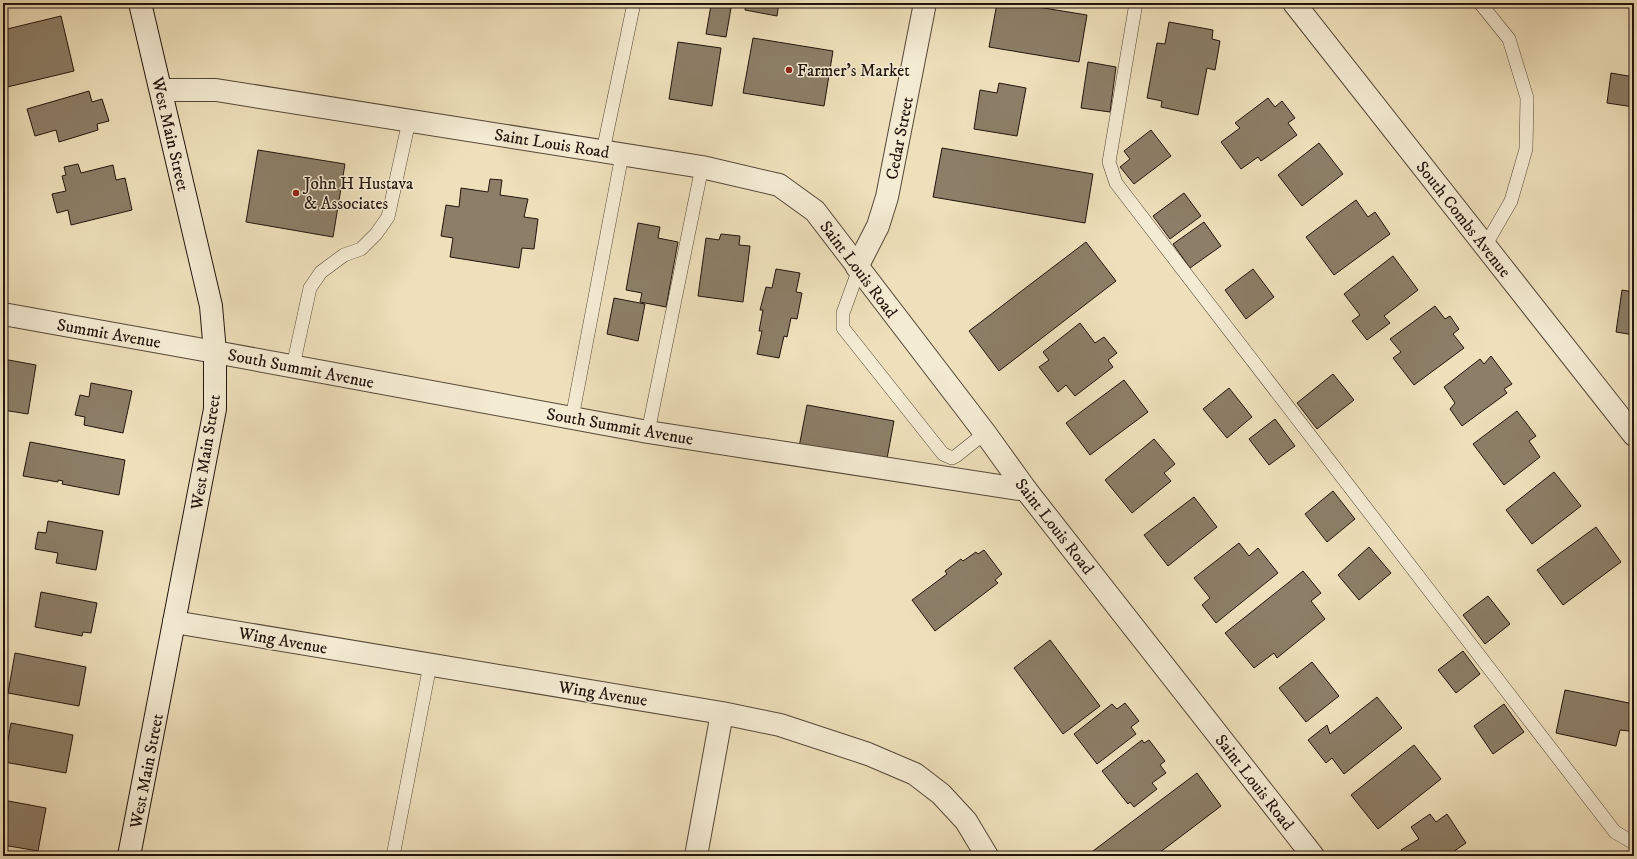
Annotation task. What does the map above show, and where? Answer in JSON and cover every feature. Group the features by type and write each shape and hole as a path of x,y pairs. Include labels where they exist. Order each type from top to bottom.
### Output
{"street":[{"name":"West Main Street","path":"129,856 215,409 215,352 211,306 140,3"},
{"name":"Cedar Street","path":"858,268 878,226 887,198 925,3"},
{"name":"South Combs Avenue","path":"1294,3 1634,435"},
{"name":"Saint Louis Road","path":"161,90 216,90 702,167 779,185 814,211 985,433 1026,490 1313,856"},
{"name":"Summit Avenue","path":"3,314 215,352"},
{"name":"South Summit Avenue","path":"215,352 648,432 1026,490"},
{"name":"Wing Avenue","path":"174,622 722,713 780,725 868,754 915,774 942,794 966,821 987,856"},
{"path":"696,856 722,713"}],"lane":[{"path":"572,418 613,153 634,3"},
{"path":"1136,3 1109,162 1116,182 1615,832 1634,843"},
{"path":"1480,3 1509,39 1527,98 1526,149 1511,201 1485,246"},
{"path":"293,366 310,288 321,272 344,255 361,249 376,234 388,217 409,121"},
{"path":"648,432 702,167"},
{"path":"858,268 843,312 843,328 943,454 952,458 985,433"},
{"path":"394,856 430,665"}],"building":[{"path":"746,3 779,3 777,16 745,10"},
{"path":"997,3 1013,3 1087,15 1079,62 989,47"},
{"path":"711,5 731,8 726,37 706,34"},
{"path":"61,16 74,71 3,88 3,30"},
{"path":"1169,22 1213,30 1212,39 1220,41 1215,70 1207,68 1198,115 1161,107 1162,101 1147,98 1157,43 1165,44"},
{"name":"Farmer's Market","path":"753,38 833,51 824,106 743,93"},
{"path":"678,42 721,48 712,106 669,99"},
{"path":"1088,62 1116,67 1110,112 1081,108"},
{"path":"1611,73 1634,77 1634,107 1607,103"},
{"path":"999,83 1026,88 1017,136 974,129 980,90 997,93"},
{"path":"89,91 92,102 102,99 109,121 97,124 98,130 59,142 56,130 35,136 27,109"},
{"path":"1268,98 1275,107 1282,101 1295,118 1288,123 1297,135 1261,161 1258,157 1241,169 1221,142 1240,128 1235,123"},
{"path":"1151,130 1171,156 1134,184 1120,167 1130,159 1124,151"},
{"path":"1319,143 1343,174 1302,206 1278,175"},
{"path":"942,148 1093,174 1085,223 933,197"},
{"name":"John H Hustava & Associates","path":"258,150 345,164 333,237 246,222"},
{"path":"78,164 81,173 113,165 116,180 125,178 132,210 71,225 68,210 57,213 52,194 66,191 62,176 66,175 64,167"},
{"path":"490,179 502,180 500,195 528,199 524,217 538,219 534,249 522,248 519,268 450,257 453,238 441,236 446,205 459,207 461,188 488,192"},
{"path":"1184,193 1201,216 1170,239 1153,216"},
{"path":"1356,200 1368,217 1375,212 1390,234 1334,275 1306,237"},
{"path":"1204,222 1221,246 1190,268 1173,244"},
{"path":"638,223 660,227 658,238 678,242 666,307 640,302 642,293 626,290"},
{"path":"721,234 740,236 739,245 750,246 743,302 698,296 706,238 719,240"},
{"path":"1086,242 1116,281 999,371 969,331"},
{"path":"1393,256 1418,290 1384,316 1390,323 1367,340 1352,321 1360,315 1344,294"},
{"path":"776,269 800,273 796,292 802,293 797,319 791,318 787,337 784,336 779,358 757,354 762,331 759,331 763,310 760,310 766,287 772,288"},
{"path":"1253,269 1274,297 1246,319 1225,290"},
{"path":"1622,290 1634,292 1634,335 1616,332"},
{"path":"614,298 645,304 638,341 607,334"},
{"path":"1435,306 1445,319 1450,316 1459,329 1453,334 1464,348 1414,385 1393,358 1401,352 1390,339"},
{"path":"1080,323 1095,343 1104,337 1117,353 1108,360 1113,367 1075,396 1066,385 1058,392 1039,367 1049,360 1043,352"},
{"path":"1491,356 1512,384 1504,389 1507,393 1462,426 1450,409 1455,403 1444,387 1480,359 1484,364"},
{"path":"3,359 36,365 28,414 3,410"},
{"path":"1333,374 1354,400 1317,429 1297,403"},
{"path":"1124,380 1148,412 1090,455 1066,423"},
{"path":"91,383 132,391 123,433 84,425 85,417 75,415 80,395 89,397"},
{"path":"1229,388 1252,417 1227,438 1203,409"},
{"path":"807,405 894,421 886,464 799,447"},
{"path":"1517,411 1536,436 1529,441 1540,457 1504,485 1473,444"},
{"path":"1275,419 1295,446 1269,465 1249,439"},
{"path":"1154,439 1175,464 1164,473 1171,481 1132,513 1105,480"},
{"path":"30,442 125,460 119,495 62,484 63,481 58,480 58,482 23,476"},
{"path":"1554,472 1581,506 1532,544 1506,510"},
{"path":"1333,491 1355,519 1327,542 1305,514"},
{"path":"1194,497 1217,527 1168,566 1144,535"},
{"path":"48,521 103,531 96,570 56,563 58,553 35,549 38,532 46,533"},
{"path":"1596,527 1621,562 1563,605 1537,570"},
{"path":"1239,543 1249,556 1258,548 1278,573 1216,623 1202,605 1210,598 1194,578"},
{"path":"1369,547 1391,573 1359,600 1338,575"},
{"path":"984,550 1002,574 995,580 998,583 935,631 912,600 947,574 945,571 961,559 963,561 976,552 978,554"},
{"path":"1303,571 1321,593 1311,601 1325,619 1277,658 1274,653 1254,668 1225,633"},
{"path":"41,592 97,603 91,633 83,632 82,636 35,627"},
{"path":"1488,596 1510,624 1485,644 1463,615"},
{"path":"1050,640 1100,706 1063,734 1014,668"},
{"path":"1463,651 1480,674 1456,693 1438,670"},
{"path":"15,653 86,667 79,706 8,693"},
{"path":"1312,662 1339,696 1306,722 1279,688"},
{"path":"1565,690 1634,704 1629,731 1620,730 1616,746 1556,733"},
{"path":"1377,697 1402,728 1344,774 1332,758 1326,763 1308,740 1327,725 1330,734"},
{"path":"1125,703 1139,721 1131,727 1136,734 1097,764 1074,734 1112,704 1117,709"},
{"path":"1504,704 1524,732 1493,754 1474,726"},
{"path":"11,723 73,735 66,773 4,762"},
{"path":"1142,740 1144,743 1149,740 1165,761 1160,765 1166,773 1152,783 1157,789 1134,807 1130,802 1128,804 1102,771"},
{"path":"1414,745 1441,779 1378,829 1351,795"},
{"path":"1197,773 1221,806 1155,856 1096,856 1093,851"},
{"path":"3,800 46,808 38,851 3,845"},
{"path":"1430,814 1436,822 1447,814 1466,843 1447,856 1405,856 1401,850 1419,839 1411,827"}],"place":[{"name":"Farmer's Market","path":"789,70"},
{"name":"John H Hustava & Associates","path":"296,193"}]}
